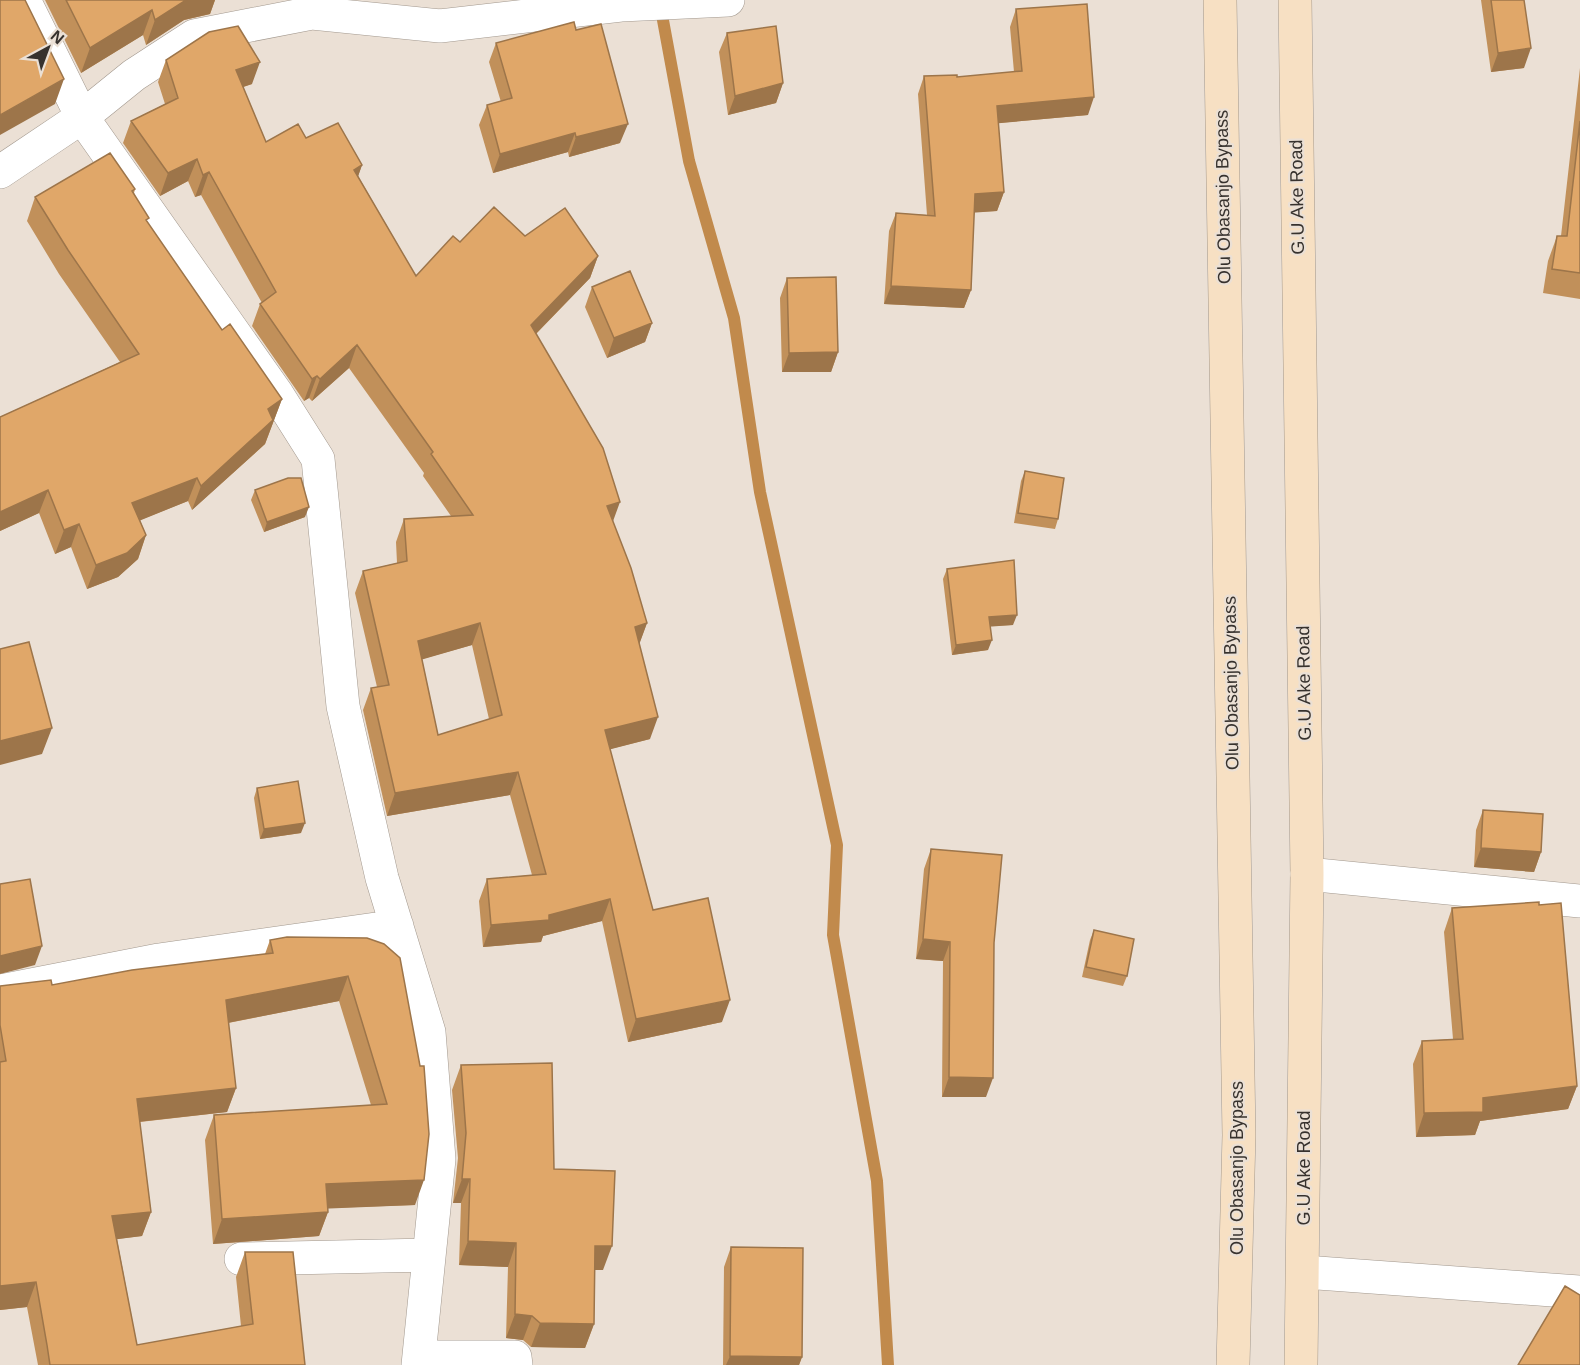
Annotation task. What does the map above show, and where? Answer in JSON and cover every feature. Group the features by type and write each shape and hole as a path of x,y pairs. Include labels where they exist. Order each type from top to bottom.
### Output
{"main road":[{"name":"Olu Obasanjo Bypass","path":"1220,0 1239,1135 1233,1365"},
{"name":"G.U Ake Road","path":"1295,0 1307,874 1304,1272 1301,1365"}],"street":[{"path":"24,0 82,117 277,394 318,459 344,706 382,878 429,1032 439,1159 418,1361 515,1357 516,1365"},
{"path":"0,172 82,117 134,75 195,36 312,13 440,26 621,5 728,0"},
{"path":"1307,874 1580,901"},
{"path":"0,991 159,960 397,926"},
{"path":"241,1259 429,1255"},
{"path":"1304,1272 1580,1292"}],"building":[{"path":"0,0 25,0 64,79 0,115"},
{"path":"66,0 186,0 155,20 152,10 90,48"},
{"path":"1491,0 1524,0 1531,48 1498,53"},
{"path":"1087,4 1094,97 997,106 1004,192 975,194 971,290 891,286 896,213 935,216 924,76 957,75 957,77 1022,71 1016,9"},
{"path":"574,22 576,30 601,24 628,124 576,137 575,133 500,154 487,105 512,98 496,43"},
{"path":"238,26 260,62 236,70 266,142 298,124 306,138 338,123 362,165 354,170 416,276 453,236 460,242 494,207 525,236 565,208 598,256 531,325 603,448 620,502 607,506 631,568 647,623 635,627 658,717 605,730 653,910 708,898 730,1000 636,1019 610,899 549,915 549,920 491,925 487,879 546,874 518,772 395,793 371,688 389,685 363,571 407,561 404,519 473,515 431,454 433,452 357,345 320,379 317,376 312,379 260,304 276,292 209,172 203,175 197,159 168,173 131,121 178,98 166,60 209,32","holes":["480,623 502,715 438,735 418,641"]},
{"path":"776,26 783,83 735,96 727,33"},
{"path":"1580,121 1580,273 1552,269 1557,236 1567,236"},
{"path":"110,153 135,189 132,191 149,218 146,220 222,330 230,324 282,399 268,409 273,420 201,486 197,478 132,503 146,535 127,553 96,565 79,524 64,530 48,490 0,512 0,417 139,354 35,197"},
{"path":"630,271 652,323 614,338 592,287"},
{"path":"836,277 838,352 789,353 787,278"},
{"path":"1025,471 1064,478 1058,519 1018,513"},
{"path":"288,478 301,478 309,507 267,522 255,490"},
{"path":"1014,560 1017,615 989,617 992,640 956,645 947,569"},
{"path":"29,642 52,728 0,741 0,649"},
{"path":"298,781 305,823 264,829 257,788"},
{"path":"1483,810 1543,814 1541,852 1481,848"},
{"path":"931,849 1002,855 994,943 993,1078 949,1077 950,942 923,939"},
{"path":"30,879 42,946 0,956 0,884"},
{"path":"1539,902 1539,905 1561,903 1577,1086 1483,1098 1483,1112 1424,1113 1422,1041 1463,1039 1452,908"},
{"path":"1094,930 1134,939 1127,976 1086,967"},
{"path":"287,937 367,938 384,944 400,958 420,1066 424,1066 429,1134 424,1180 326,1184 328,1212 222,1219 214,1115 387,1104 348,976 226,1000 236,1088 137,1099 151,1212 112,1216 137,1345 253,1324 245,1252 293,1252 305,1365 50,1365 36,1282 0,1286 0,1062 6,1061 0,1025 0,986 51,980 52,985 132,970 273,953 270,940"},
{"path":"552,1063 554,1169 615,1171 612,1246 595,1246 594,1324 540,1323 532,1316 515,1314 516,1243 468,1241 470,1179 462,1179 466,1133 461,1065"},
{"path":"731,1247 803,1248 802,1357 730,1356"},
{"path":"1565,1286 1580,1295 1580,1365 1518,1365"}],"waterway":[{"path":"660,4 689,161 734,318 760,492 837,845 833,935 877,1181 888,1365"}]}
